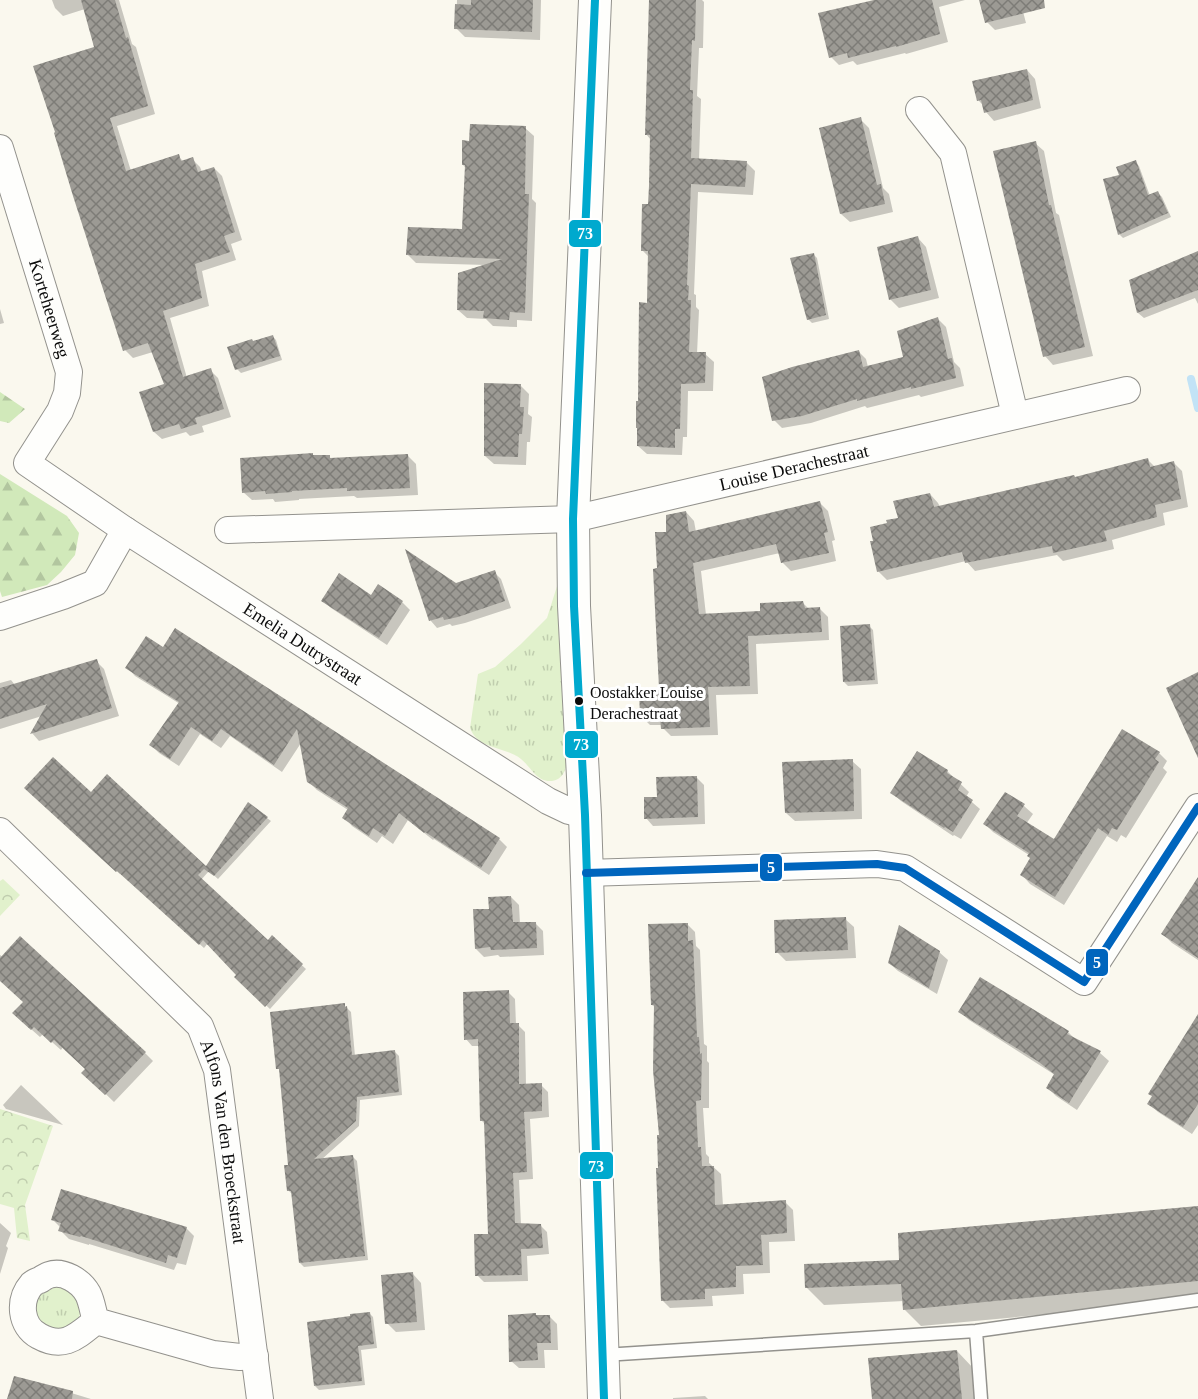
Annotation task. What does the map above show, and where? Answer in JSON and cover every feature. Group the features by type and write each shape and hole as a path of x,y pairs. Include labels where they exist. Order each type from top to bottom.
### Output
{"street":[{"path":"595,0 573,519 574,606 585,815 604,1399"},
{"path":"919,110 953,153 1015,415"},
{"name":"Korteheerweg","path":"0,148 69,372 67,393 60,411 27,463"},
{"name":"Louise Derachestraat","path":"573,519 1127,390"},
{"name":"Emelia Dutrystraat","path":"27,463 125,530 548,801 569,811 585,815"},
{"path":"228,530 573,519"},
{"path":"0,617 94,583 125,530"},
{"path":"586,873 877,864 905,868 1084,982 1198,807"},
{"name":"Alfons Van den Broeckstraat","path":"0,831 200,1026 217,1070 260,1399"},
{"path":"96,1321 213,1354 255,1356"}],"lane":[{"path":"602,1355 976,1331 1198,1300"},
{"path":"976,1331 981,1399"}],"green space":[{"path":"0,392 25,409 9,423 0,421"},
{"path":"0,474 67,516 79,533 75,555 47,585 2,597 0,591"},
{"path":"558,583 568,762 560,777 550,781 541,779 515,755 485,744 474,735 470,728 478,674 495,667 547,618"},
{"path":"3,879 20,895 0,916 0,881"},
{"path":"0,1109 53,1126 25,1205 30,1241 17,1238 14,1208 0,1204"},
{"path":"53,1284 70,1289 77,1299 80,1313 76,1322 71,1325 50,1331 36,1320 35,1301 41,1291"}],"building":[{"path":"81,0 115,0 148,106 110,118 126,171 179,154 181,161 193,157 198,172 214,167 235,232 224,236 230,252 195,264 202,298 163,311 183,377 211,368 224,409 195,418 197,424 181,429 179,424 153,432 139,392 164,384 148,343 123,351 33,66 94,47"},
{"path":"471,0 533,0 532,32 454,29 455,4 471,5"},
{"path":"649,0 696,0 690,90 693,90 691,158 747,161 745,187 691,184 687,285 689,286 688,300 691,300 689,352 706,352 705,383 681,384 680,429 675,429 675,448 637,446 639,302 647,303 648,251 641,251 642,204 648,204 649,186 650,135 645,135"},
{"path":"874,0 932,0 940,34 848,58 847,53 829,58 818,13"},
{"path":"979,0 1044,0 1045,8 985,23"},
{"path":"1027,69 1033,100 984,113 981,100 977,101 972,81"},
{"path":"861,117 877,185 881,184 885,204 840,214 819,128"},
{"path":"470,124 526,126 525,194 529,194 525,313 510,312 509,320 483,318 484,311 457,310 458,273 502,259 406,255 408,227 462,229 465,165 462,165 462,140 469,141"},
{"path":"1036,141 1049,205 1051,205 1085,347 1043,357 993,151"},
{"path":"1136,160 1148,195 1158,191 1168,213 1118,235 1103,179 1119,175 1116,167"},
{"path":"918,236 931,290 889,300 877,247"},
{"path":"1198,251 1198,290 1137,313 1129,280"},
{"path":"814,253 826,315 807,320 790,258"},
{"path":"938,317 948,359 952,358 956,378 857,401 857,399 802,416 772,421 762,377 859,350 863,367 903,357 897,331"},
{"path":"273,335 280,356 235,370 227,347"},
{"path":"484,383 521,384 520,407 524,407 518,457 484,456"},
{"path":"313,453 313,455 330,455 330,458 408,454 410,488 347,491 347,488 266,494 265,491 242,493 240,458"},
{"path":"1148,458 1150,467 1174,461 1181,499 1155,505 1157,517 1104,531 1107,541 1053,553 1052,546 965,563 962,552 877,572 870,541 873,541 870,527 898,518 893,501 930,493 934,507 1074,475 1075,477"},
{"path":"820,501 828,532 824,533 829,553 781,563 776,544 693,563 699,614 760,611 760,603 803,601 805,608 820,607 822,632 748,636 750,686 708,687 710,727 661,729 660,717 640,718 639,689 659,688 653,569 657,568 655,532 666,532 666,515 686,511 689,532"},
{"path":"405,549 456,583 495,570 505,601 458,617 444,620 443,617 429,621"},
{"path":"339,573 371,595 378,584 403,601 379,638 321,601"},
{"path":"870,624 875,680 843,682 840,626"},
{"path":"175,628 500,838 481,868 424,833 399,813 385,836 373,828 369,836 342,818 348,808 307,782 297,729 274,765 221,729 212,741 191,727 170,759 149,745 179,702 125,668 146,636 163,647"},
{"path":"97,659 112,708 30,734 47,704 0,719 0,688"},
{"path":"1198,672 1198,758 1166,688"},
{"path":"1122,729 1160,752 1155,759 1159,762 1117,830 1112,828 1108,835 1098,828 1055,897 1020,875 1030,858 1027,856 1029,853 983,824 1005,792 1025,804 1017,816 1054,839"},
{"path":"917,751 948,770 947,773 962,782 958,790 973,800 953,832 890,793"},
{"path":"53,757 91,792 107,774 206,866 248,802 268,817 214,876 204,869 198,875 268,940 272,935 303,964 265,1007 234,977 236,975 203,940 199,945 24,788"},
{"path":"853,759 854,811 785,813 782,762"},
{"path":"697,776 698,817 644,819 644,797 657,797 656,777"},
{"path":"1198,877 1198,958 1161,934"},
{"path":"511,896 513,922 536,922 537,948 475,949 473,909 489,909 488,897"},
{"path":"846,917 848,950 775,953 774,920"},
{"path":"688,923 688,941 693,940 697,1037 699,1037 700,1054 702,1053 701,1100 696,1101 698,1147 701,1147 702,1166 714,1166 715,1205 786,1200 787,1233 761,1235 763,1265 736,1266 736,1287 705,1289 705,1299 661,1301 656,1168 658,1168 657,1135 659,1135 653,1070 654,1005 651,1005 648,924"},
{"path":"899,925 940,951 929,988 888,963"},
{"path":"20,936 146,1052 105,1095 81,1073 85,1069 54,1040 51,1043 34,1027 31,1030 12,1013 23,1002 0,981 0,958"},
{"path":"980,977 1069,1031 1067,1034 1101,1051 1069,1103 1046,1088 1054,1074 1039,1062 958,1012"},
{"path":"509,990 510,1023 519,1023 519,1084 542,1083 542,1111 524,1112 527,1172 513,1173 515,1223 541,1224 543,1248 521,1249 522,1275 475,1276 474,1234 488,1234 484,1121 480,1121 478,1039 464,1040 463,992"},
{"path":"345,1003 352,1055 395,1050 399,1092 357,1097 356,1121 314,1159 353,1155 365,1256 299,1263 291,1191 287,1191 284,1165 288,1165 279,1069 276,1069 270,1012"},
{"path":"1198,1014 1198,1104 1183,1127 1147,1104 1152,1096 1148,1094"},
{"path":"61,1189 187,1227 177,1258 168,1255 166,1263 58,1231 61,1223 51,1220"},
{"path":"1198,1206 1198,1281 903,1310 901,1284 805,1288 804,1264 899,1260 898,1233"},
{"path":"413,1272 417,1322 385,1324 381,1275"},
{"path":"370,1312 374,1344 358,1346 362,1381 314,1386 307,1322"},
{"path":"536,1313 536,1315 550,1315 551,1343 537,1343 538,1360 509,1362 508,1315"},
{"path":"957,1350 962,1399 872,1399 868,1358"},
{"path":"14,1376 73,1391 72,1399 7,1399"}],"waterway":[{"path":"1191,379 1198,408"}],"transit line":[{"name":"73","path":"595,0 573,519 574,606 585,815 604,1399"},
{"name":"5","path":"586,873 877,864 905,868 1084,982 1198,807"}],"place":[{"name":"Oostakker Louise Derachestraat","path":"579,701"}]}
